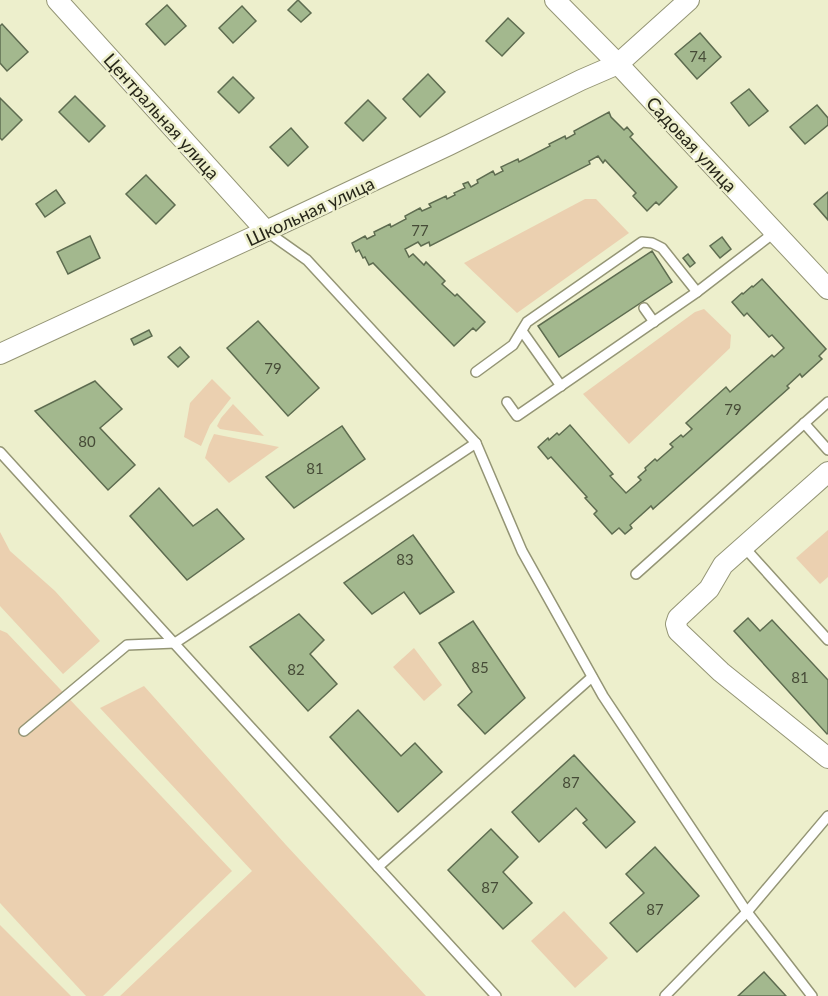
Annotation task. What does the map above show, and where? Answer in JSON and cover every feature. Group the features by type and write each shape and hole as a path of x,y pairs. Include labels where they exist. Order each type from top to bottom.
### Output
{"street":[{"name":"Центральная улица","path":"57,0 266,231"},
{"name":"Садовая улица","path":"555,0 618,64 828,289"},
{"name":"Школьная улица","path":"0,354 618,64 689,0"},
{"path":"828,472 723,565 709,589 678,618 676,624 678,631 721,672 828,758"}],"lane":[{"path":"266,231 307,260 476,443 522,552 603,696 747,912 812,996"},
{"path":"507,402 517,416 698,292 775,232"},
{"path":"476,372 513,345 527,321 642,242 652,243 662,248 698,292"},
{"path":"644,308 654,322"},
{"path":"522,331 561,386"},
{"path":"636,574 828,402"},
{"path":"804,423 828,450"},
{"path":"24,732 128,645 175,643 476,443"},
{"path":"0,452 496,996"},
{"path":"744,547 828,640"},
{"path":"378,867 592,677"},
{"path":"665,996 747,912 828,816"}],"shaded area":[{"path":"585,199 596,199 629,233 517,313 464,263"},
{"path":"704,309 731,335 730,348 629,444 583,394 695,312"},
{"path":"212,379 231,398 210,425 201,446 184,437 190,403"},
{"path":"233,404 264,436 220,429 217,426"},
{"path":"214,434 279,447 229,483 205,458"},
{"path":"828,530 828,577 820,584 796,558"},
{"path":"0,532 10,551 55,591 100,641 63,674 0,606"},
{"path":"0,630 7,633 232,871 103,996 86,996 0,903"},
{"path":"414,648 442,685 424,701 393,667"},
{"path":"144,686 286,845 426,996 120,996 252,871 100,708"},
{"path":"564,911 608,958 575,988 531,941"},
{"path":"0,925 71,996 0,996"}],"building":[{"path":"298,0 311,13 301,22 288,10"},
{"path":"167,5 186,26 165,45 146,24"},
{"path":"242,6 256,21 233,43 219,28"},
{"path":"508,18 524,33 502,56 486,41"},
{"path":"2,24 28,52 7,71 0,63 0,26"},
{"path":"700,33 721,57 697,79 675,54"},
{"path":"428,74 445,92 420,117 403,99"},
{"path":"233,77 254,98 239,113 218,92"},
{"path":"749,89 768,111 749,126 731,103"},
{"path":"75,96 105,126 89,142 59,112"},
{"path":"0,98 22,120 2,140 0,138"},
{"path":"368,100 386,118 363,141 345,123"},
{"path":"817,105 828,118 828,125 805,144 790,127"},
{"path":"609,112 624,130 627,127 633,134 630,137 677,187 659,205 656,202 647,211 633,196 636,193 605,160 603,163 598,156 589,161 590,164 430,246 429,242 421,246 418,242 405,249 409,257 413,254 424,265 426,262 445,281 442,284 455,296 457,294 485,322 476,331 473,328 454,346 373,263 369,265 359,250 356,252 352,243 365,236 367,239 375,235 374,232 390,224 391,227 420,208 422,211 431,207 429,204 446,196 447,199 455,195 454,193 465,188 463,184 468,182 471,187 478,183 477,180 493,171 495,175 503,171 501,167 518,159 519,162 565,136 566,139 575,134 574,131"},
{"path":"291,128 308,147 288,166 270,147"},
{"path":"146,175 175,205 156,224 126,194"},
{"path":"56,190 65,203 45,217 36,204"},
{"path":"828,192 828,220 814,204"},
{"path":"90,236 100,258 68,274 57,252"},
{"path":"722,237 731,249 720,258 710,246"},
{"path":"652,251 672,282 559,357 538,326"},
{"path":"688,254 695,263 690,267 683,258"},
{"path":"762,279 826,349 819,356 822,359 802,377 800,374 787,386 789,388 653,509 651,506 630,525 632,528 625,534 619,528 612,534 594,514 597,511 585,498 587,497 551,457 548,459 538,447 548,438 549,440 557,433 559,435 570,425 613,474 610,476 626,493 641,480 638,477 646,470 645,468 673,447 670,444 692,429 686,423 726,387 730,392 772,355 774,357 784,348 772,335 769,337 747,313 744,316 732,302"},
{"path":"258,321 319,388 288,416 227,348"},
{"path":"149,330 152,336 134,345 131,339"},
{"path":"180,347 189,357 178,367 168,357"},
{"path":"95,381 122,409 100,428 135,465 108,490 35,411"},
{"path":"342,426 365,459 294,508 266,477"},
{"path":"159,488 193,526 217,509 244,539 187,580 130,516"},
{"path":"413,535 454,592 420,614 404,592 372,614 344,583"},
{"path":"299,614 324,640 310,654 337,684 308,711 250,647"},
{"path":"748,618 760,631 772,620 828,680 827,734 734,631"},
{"path":"473,621 525,698 485,734 458,705 472,692 439,643"},
{"path":"358,710 401,756 415,743 442,772 398,812 330,737"},
{"path":"574,755 635,822 606,848 583,823 587,820 576,808 539,842 512,812"},
{"path":"491,829 518,857 503,872 532,903 503,929 448,870"},
{"path":"655,847 699,896 637,952 610,923 644,893 626,874"},
{"path":"764,972 786,996 738,996"}]}
